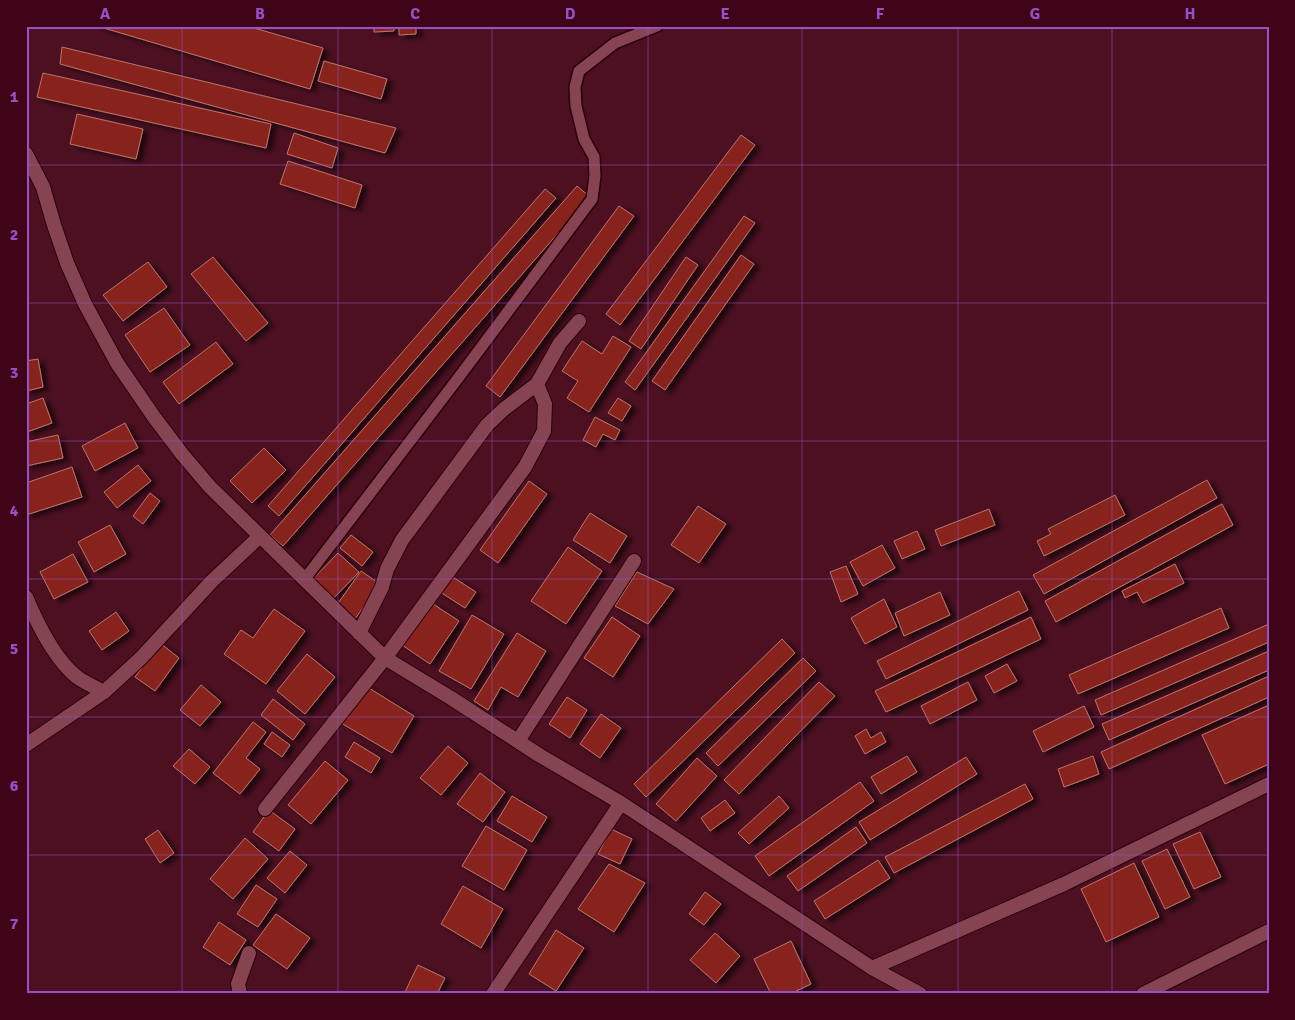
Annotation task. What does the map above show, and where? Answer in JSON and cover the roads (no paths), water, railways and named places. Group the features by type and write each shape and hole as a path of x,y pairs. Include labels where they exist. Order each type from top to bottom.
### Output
{"street":[{"path":"26,154 43,187 67,263 85,304 116,363 182,454 210,487 259,537 385,658 518,740 539,756 621,803 872,968 920,994"},
{"path":"359,633 382,587 387,569 402,540 488,425 537,384 560,343 579,321"},
{"path":"265,809 385,658 525,467 544,431 545,404 537,384"},
{"path":"26,745 104,692 141,658 212,581 259,537"},
{"path":"518,740 634,561"},
{"path":"26,597 58,658 77,677 104,692"},
{"path":"872,968 1064,884 1269,784"},
{"path":"493,994 621,803"},
{"path":"1143,994 1269,931"},
{"path":"240,994 238,984 248,953"}],"lane":[{"path":"304,580 592,199 595,176 594,156 584,139 576,106 575,87 579,71 615,43 656,26"}]}
